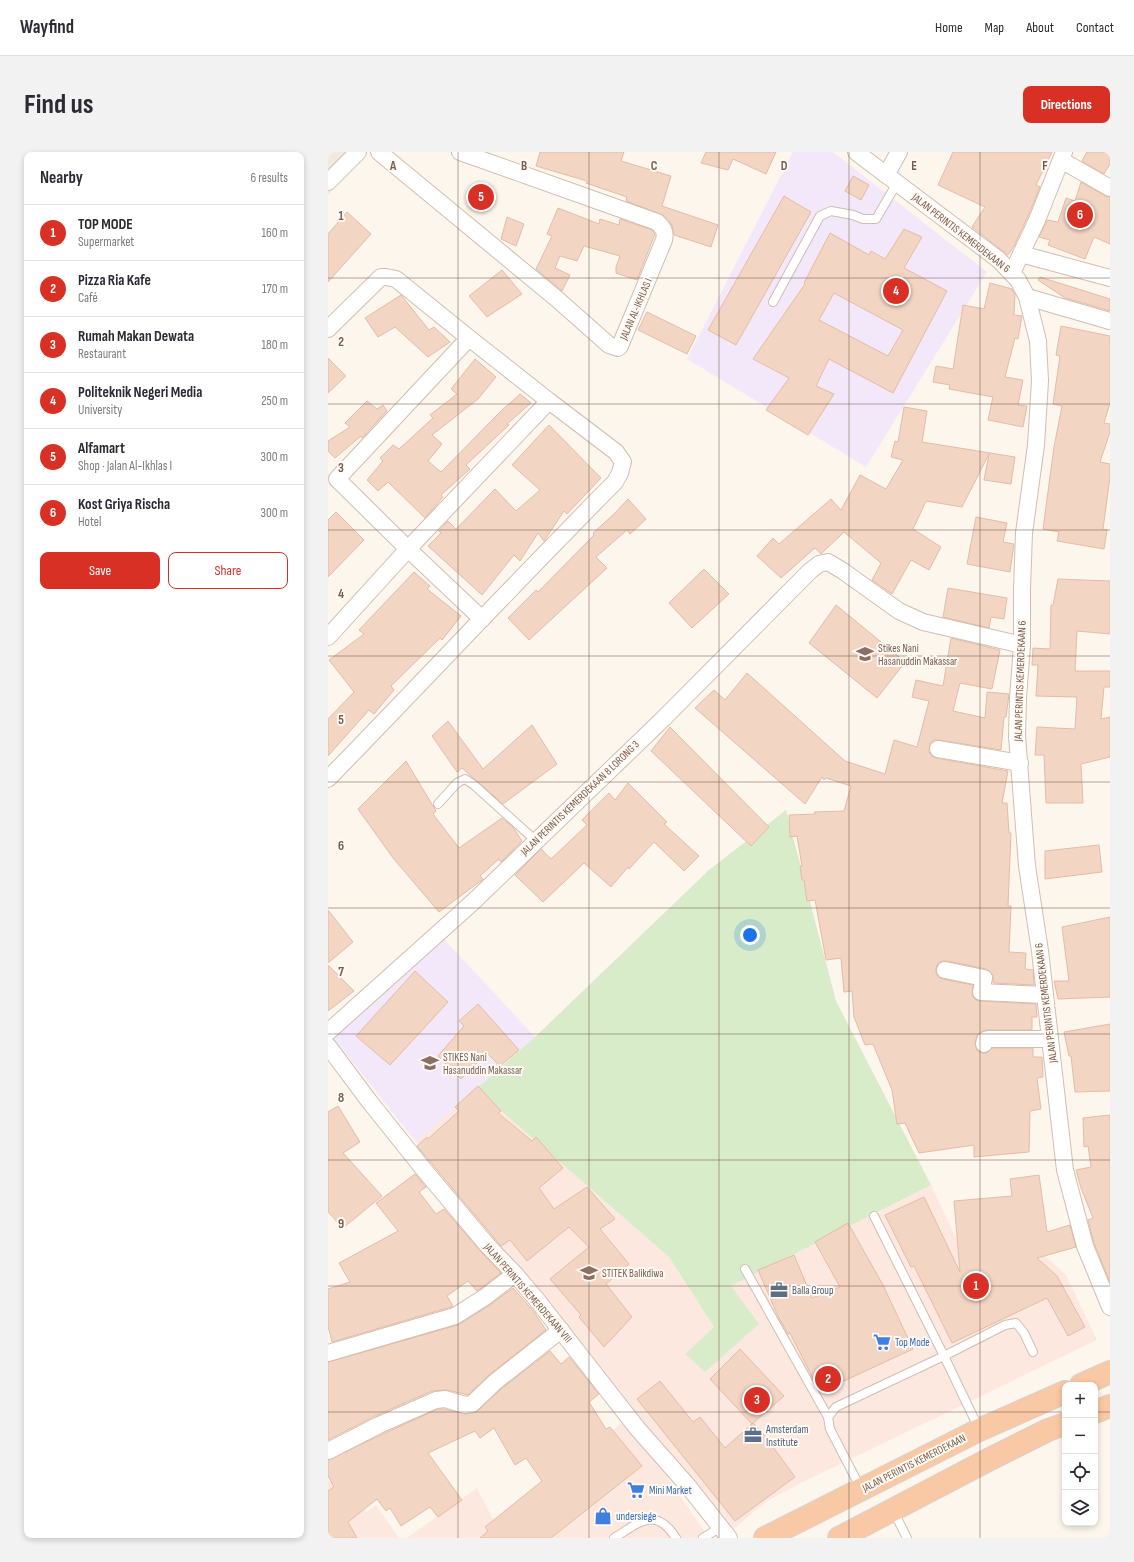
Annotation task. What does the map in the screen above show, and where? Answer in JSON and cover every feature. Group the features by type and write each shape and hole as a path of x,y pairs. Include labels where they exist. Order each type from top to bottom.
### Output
{"highway":[{"path":"1088,1382 1110,1372"},
{"name":"JALAN PERINTIS KEMERDEKAAN","path":"765,1538 979,1430 1062,1393"},
{"path":"1098,1411 1110,1406"},
{"path":"838,1538 992,1458 1048,1430 1062,1425"}],"street":[{"path":"328,182 358,152"},
{"name":"JALAN AL-IKHLAS I","path":"379,152 557,298 609,345 618,348 664,240 665,233 663,228 657,222 460,152"},
{"name":"JALAN PERINTIS KEMERDEKAAN 6","path":"856,152 999,260 1012,273 1018,280 1027,297 1038,341 1040,381 1036,445 1024,533 1022,645 1017,728 1027,866 1045,994 1065,1170 1085,1246 1110,1307"},
{"path":"891,179 899,152"},
{"path":"1012,273 1037,220 1063,156 1110,188"},
{"path":"1021,254 1110,278"},
{"path":"328,329 381,277 396,279 549,401 616,452 623,462 620,473 615,482 328,778"},
{"path":"1027,297 1110,321"},
{"path":"469,338 332,484 408,549 482,619"},
{"path":"328,636 408,549 549,401"},
{"name":"JALAN PERINTIS KEMERDEKAAN 8 LORONG 3","path":"328,1032 473,902 663,719 818,564 828,562 899,611 923,622 1022,645"},
{"path":"938,749 1020,763"},
{"path":"945,970 984,978 981,992 1045,994"},
{"path":"984,1044 985,1040 1050,1039"},
{"name":"JALAN PERINTIS KEMERDEKAAN VIII","path":"328,1046 369,1101 425,1171 488,1246 515,1274 561,1330 637,1428 688,1486 725,1533"},
{"path":"328,1353 455,1316 485,1297 515,1274"},
{"path":"328,1451 379,1425 436,1400 445,1398 465,1405 472,1404 495,1382 561,1330"}],"lane":[{"path":"773,302 820,216 831,211 853,215 863,220 876,219 891,179"},
{"path":"438,804 457,783 465,779 474,785 536,841"},
{"path":"874,1216 979,1430"},
{"path":"745,1269 828,1417 830,1429 861,1489"},
{"path":"828,1417 836,1407 944,1356 1005,1325 1016,1324 1024,1333 1033,1352"},
{"path":"893,1510 907,1538"},
{"path":"614,1538 644,1520 651,1519 658,1520 671,1530 676,1538"},
{"path":"703,1538 725,1533"}],"shaded area":[{"path":"328,152 367,152 328,195"},
{"path":"793,152 833,152 987,272 866,467 687,359"},
{"path":"477,180 494,186 484,214 467,208"},
{"name":"STIKES Nani Hasanuddin Makassar","path":"442,937 535,1037 416,1142 328,1031"},
{"path":"476,1089 669,1257 714,1327 685,1354 705,1372 731,1286 931,1185 959,1244 1013,1226 1066,1275 1097,1340 805,1481 767,1501 731,1531 468,1211 416,1142"},
{"path":"627,1419 709,1538 407,1538 477,1488 495,1523"},
{"path":"328,1480 335,1485 341,1481 367,1512 376,1505 399,1538 328,1538"}],"green space":[{"path":"786,810 836,1001 931,1185 731,1286 759,1324 705,1372 685,1354 714,1327 669,1257 476,1089 535,1037 709,870"}],"building":[{"path":"540,152 624,152 621,161 671,176 662,206 718,225 711,247 674,235 672,225 663,215 626,201 627,197 586,183 587,181 536,166"},
{"path":"706,152 776,152 766,174 733,159 728,170 701,163"},
{"path":"953,152 1052,152 1036,185 1040,187 1028,216 1014,246 1008,255 972,227 985,207 938,185"},
{"path":"1087,152 1110,152 1110,164 1104,174 1082,161"},
{"path":"853,176 869,185 861,200 845,191"},
{"path":"1081,182 1105,196 1110,197 1110,244 1094,237 1085,259 1048,245 1050,240 1039,237 1047,220 1058,222 1066,198 1075,201"},
{"path":"784,196 811,212 736,345 708,330"},
{"path":"558,208 599,224 600,219 619,225 620,219 652,230 655,234 637,280 616,273 616,267 620,256 584,246 577,261 560,256 555,268 570,275 562,291 536,269 552,236 547,234"},
{"path":"347,212 371,234 328,282 328,234"},
{"path":"507,217 524,224 516,246 501,239"},
{"path":"904,229 922,237 904,268 947,291 893,393 829,359 816,386 834,394 808,435 766,410 789,378 753,359 805,284 804,283 830,233 869,255 871,251 885,259","holes":["834,293 903,330 888,356 819,320"]},
{"path":"502,270 522,294 487,317 469,296"},
{"path":"1040,277 1110,299 1110,311 1065,298 1038,280"},
{"path":"990,283 1012,289 1015,295 1014,315 1022,316 1018,339 1015,338 1005,377 1023,380 1018,405 1027,406 1023,427 988,420 993,397 949,389 950,385 933,382 936,366 953,369 963,305 984,309"},
{"path":"401,295 429,330 434,327 450,342 428,357 395,327 378,337 365,318"},
{"path":"647,312 696,336 687,354 638,330"},
{"path":"1061,326 1110,336 1110,403 1104,423 1110,424 1110,432 1100,462 1110,464 1110,477 1103,529 1107,530 1104,549 1057,541 1059,532 1043,529 1054,447 1062,406 1053,404 1060,356 1056,355"},
{"path":"328,358 346,376 328,393"},
{"path":"475,359 496,377 478,399 432,435 442,444 428,461 441,472 500,412 520,394 531,403 507,424 509,425 466,465 470,469 441,495 443,497 425,518 388,482 378,491 367,480 383,461 380,458 393,445 399,449 433,418 430,415 457,394 451,389"},
{"path":"367,401 377,409 383,405 387,411 362,438 361,436 335,458 328,451 328,441 350,427 345,423"},
{"path":"904,407 927,411 922,442 1015,457 1011,484 984,480 989,454 962,507 926,501 913,529 941,547 929,570 911,560 892,594 872,580 881,563 844,532 821,554 815,548 781,578 757,556 773,538 779,544 831,499 841,510 860,475 886,489 903,460 891,457 895,441 898,442"},
{"path":"549,425 601,478 567,514 564,511 544,541 538,533 520,561 514,555 482,595 428,546 441,533 439,531 448,521 456,529 495,489 516,511 540,490 512,465"},
{"path":"628,499 646,519 630,534 627,530 596,557 607,568 529,640 508,618 536,590 538,592 594,535 593,533"},
{"path":"336,512 364,540 328,577 328,520"},
{"path":"976,517 1007,523 1003,542 1014,544 1010,572 967,564"},
{"path":"704,569 729,594 692,628 669,603"},
{"path":"414,572 430,586 427,589 461,616 442,640 440,638 391,686 394,690 374,714 369,710 328,756 328,719 354,692 329,660 364,634 359,630"},
{"path":"1058,579 1110,581 1110,634 1077,631 1075,671 1110,671 1110,687 1104,687 1101,719 1110,717 1110,757 1081,764 1083,803 1046,803 1044,755 1035,755 1037,727 1075,729 1077,697 1036,696 1038,665 1032,665 1033,648 1050,649 1051,605 1053,605"},
{"path":"948,588 1007,598 1004,619 991,617 989,628 943,617"},
{"path":"836,605 903,660 903,665 877,698 809,643"},
{"path":"951,638 1000,650 992,689 960,683 953,711 985,718 987,692 1009,694 1006,717 1004,717 1001,750 934,740 930,743 929,752 936,758 1008,771 1002,803 1007,803 1009,833 1011,833 1008,906 1011,906 1009,952 1026,953 1025,969 1033,970 1034,985 993,983 993,975 986,969 947,961 938,963 936,973 938,977 943,979 973,985 972,996 976,1000 1036,1004 1037,1017 1032,1017 1032,1030 985,1030 978,1034 975,1042 977,1051 982,1053 987,1053 992,1048 1033,1048 1033,1057 1042,1057 1043,1077 1037,1078 1041,1109 1030,1111 1029,1152 974,1157 974,1145 919,1153 905,1123 897,1124 892,1090 873,1044 865,1045 854,1017 852,991 844,992 841,958 826,960 815,900 807,901 804,880 802,880 800,866 802,866 797,836 790,837 789,815 844,811 851,786 826,778 824,780 822,777 805,804 695,708 714,690 725,700 747,673 845,761 885,774 894,740 917,747 929,701 912,697 916,680 943,686"},
{"path":"448,721 483,769 532,725 557,764 503,804 462,768 457,772 432,736"},
{"path":"670,727 769,827 751,846 651,751"},
{"path":"406,761 436,811 433,814 459,848 502,818 513,827 522,841 501,862 499,859 480,876 483,879 482,880 439,912 393,858 358,809"},
{"path":"628,783 667,822 664,824 699,856 684,871 654,842 629,869 628,867 611,887 584,863 543,902 515,875 541,849 551,859 587,825 582,820 609,793 615,800"},
{"path":"1099,845 1102,872 1045,879 1045,851"},
{"path":"328,910 353,942 328,963"},
{"path":"1110,917 1110,997 1058,999 1054,981 1069,981 1062,927"},
{"path":"328,965 354,991 328,1011"},
{"name":"STIKES Nani Hasanuddin Makassar","path":"415,971 448,1002 390,1065 356,1036"},
{"path":"478,1004 519,1050 500,1066 487,1053 461,1079 438,1056 464,1026 459,1021"},
{"path":"1110,1024 1110,1091 1075,1092 1071,1056 1069,1056 1064,1032"},
{"path":"478,1086 501,1111 498,1113 532,1141 536,1137 563,1168 539,1188 554,1209 587,1187 615,1219 600,1229 629,1264 606,1284 632,1317 604,1347 579,1317 581,1315 550,1279 589,1247 569,1227 527,1261 510,1240 501,1246 417,1146 427,1137 428,1139 459,1111 455,1107"},
{"path":"338,1106 360,1142 343,1153 382,1196 343,1228 328,1212 328,1112"},
{"path":"1110,1115 1110,1282 1094,1243 1088,1220 1093,1218 1081,1188 1076,1170 1091,1167 1088,1146 1084,1147 1083,1118"},
{"path":"415,1174 426,1187 419,1192 436,1214 444,1209 501,1273 477,1291 468,1281 447,1296 453,1306 451,1307 332,1342 328,1326 328,1289 350,1282 339,1263 398,1231 376,1203"},
{"path":"1039,1175 1047,1232 1070,1225 1076,1247 1037,1258 1057,1276 1085,1327 1068,1336 1047,1298 952,1343 914,1266 911,1267 885,1215 924,1197 960,1272 954,1201 1012,1196 1010,1179"},
{"path":"848,1223 883,1285 913,1349 820,1392 790,1333 788,1334 778,1316 758,1270 794,1255 812,1298 840,1287 815,1242"},
{"path":"513,1288 534,1312 546,1330 489,1375 468,1395 447,1390 432,1391 375,1416 328,1440 328,1362 458,1325 490,1305"},
{"path":"740,1349 784,1396 752,1424 710,1379"},
{"path":"550,1351 561,1364 569,1357 599,1394 589,1402 606,1429 610,1427 642,1466 551,1538 480,1538 488,1531 485,1527 542,1481 526,1458 515,1465 494,1428 480,1438 475,1431 428,1453 462,1500 438,1517 430,1507 401,1526 390,1508 386,1511 377,1499 348,1522 357,1538 328,1538 328,1491 334,1487 328,1476 328,1460 438,1409 466,1414 478,1411 501,1389"},
{"path":"660,1381 693,1422 700,1417 725,1448 753,1423 765,1436 795,1477 735,1521 637,1399"}],"place":[{"name":"Alfamart","path":"481,197"},
{"name":"Kost Griya Rischa","path":"1080,215"},
{"name":"Politeknik Negeri Media","path":"896,291"},
{"name":"Stikes Nani Hasanuddin Makassar","path":"865,654"},
{"name":"STIKES Nani Hasanuddin Makassar","path":"430,1063"},
{"name":"STITEK Balikdiwa","path":"589,1273"},
{"name":"TOP MODE","path":"976,1286"},
{"name":"Balla Group","path":"779,1290"},
{"name":"Top Mode","path":"882,1342"},
{"name":"Pizza Ria Kafe","path":"828,1379"},
{"name":"Rumah Makan Dewata","path":"757,1400"},
{"name":"Amsterdam Institute","path":"753,1435"},
{"name":"Mini Market","path":"636,1490"},
{"name":"undersiege","path":"603,1516"}]}
